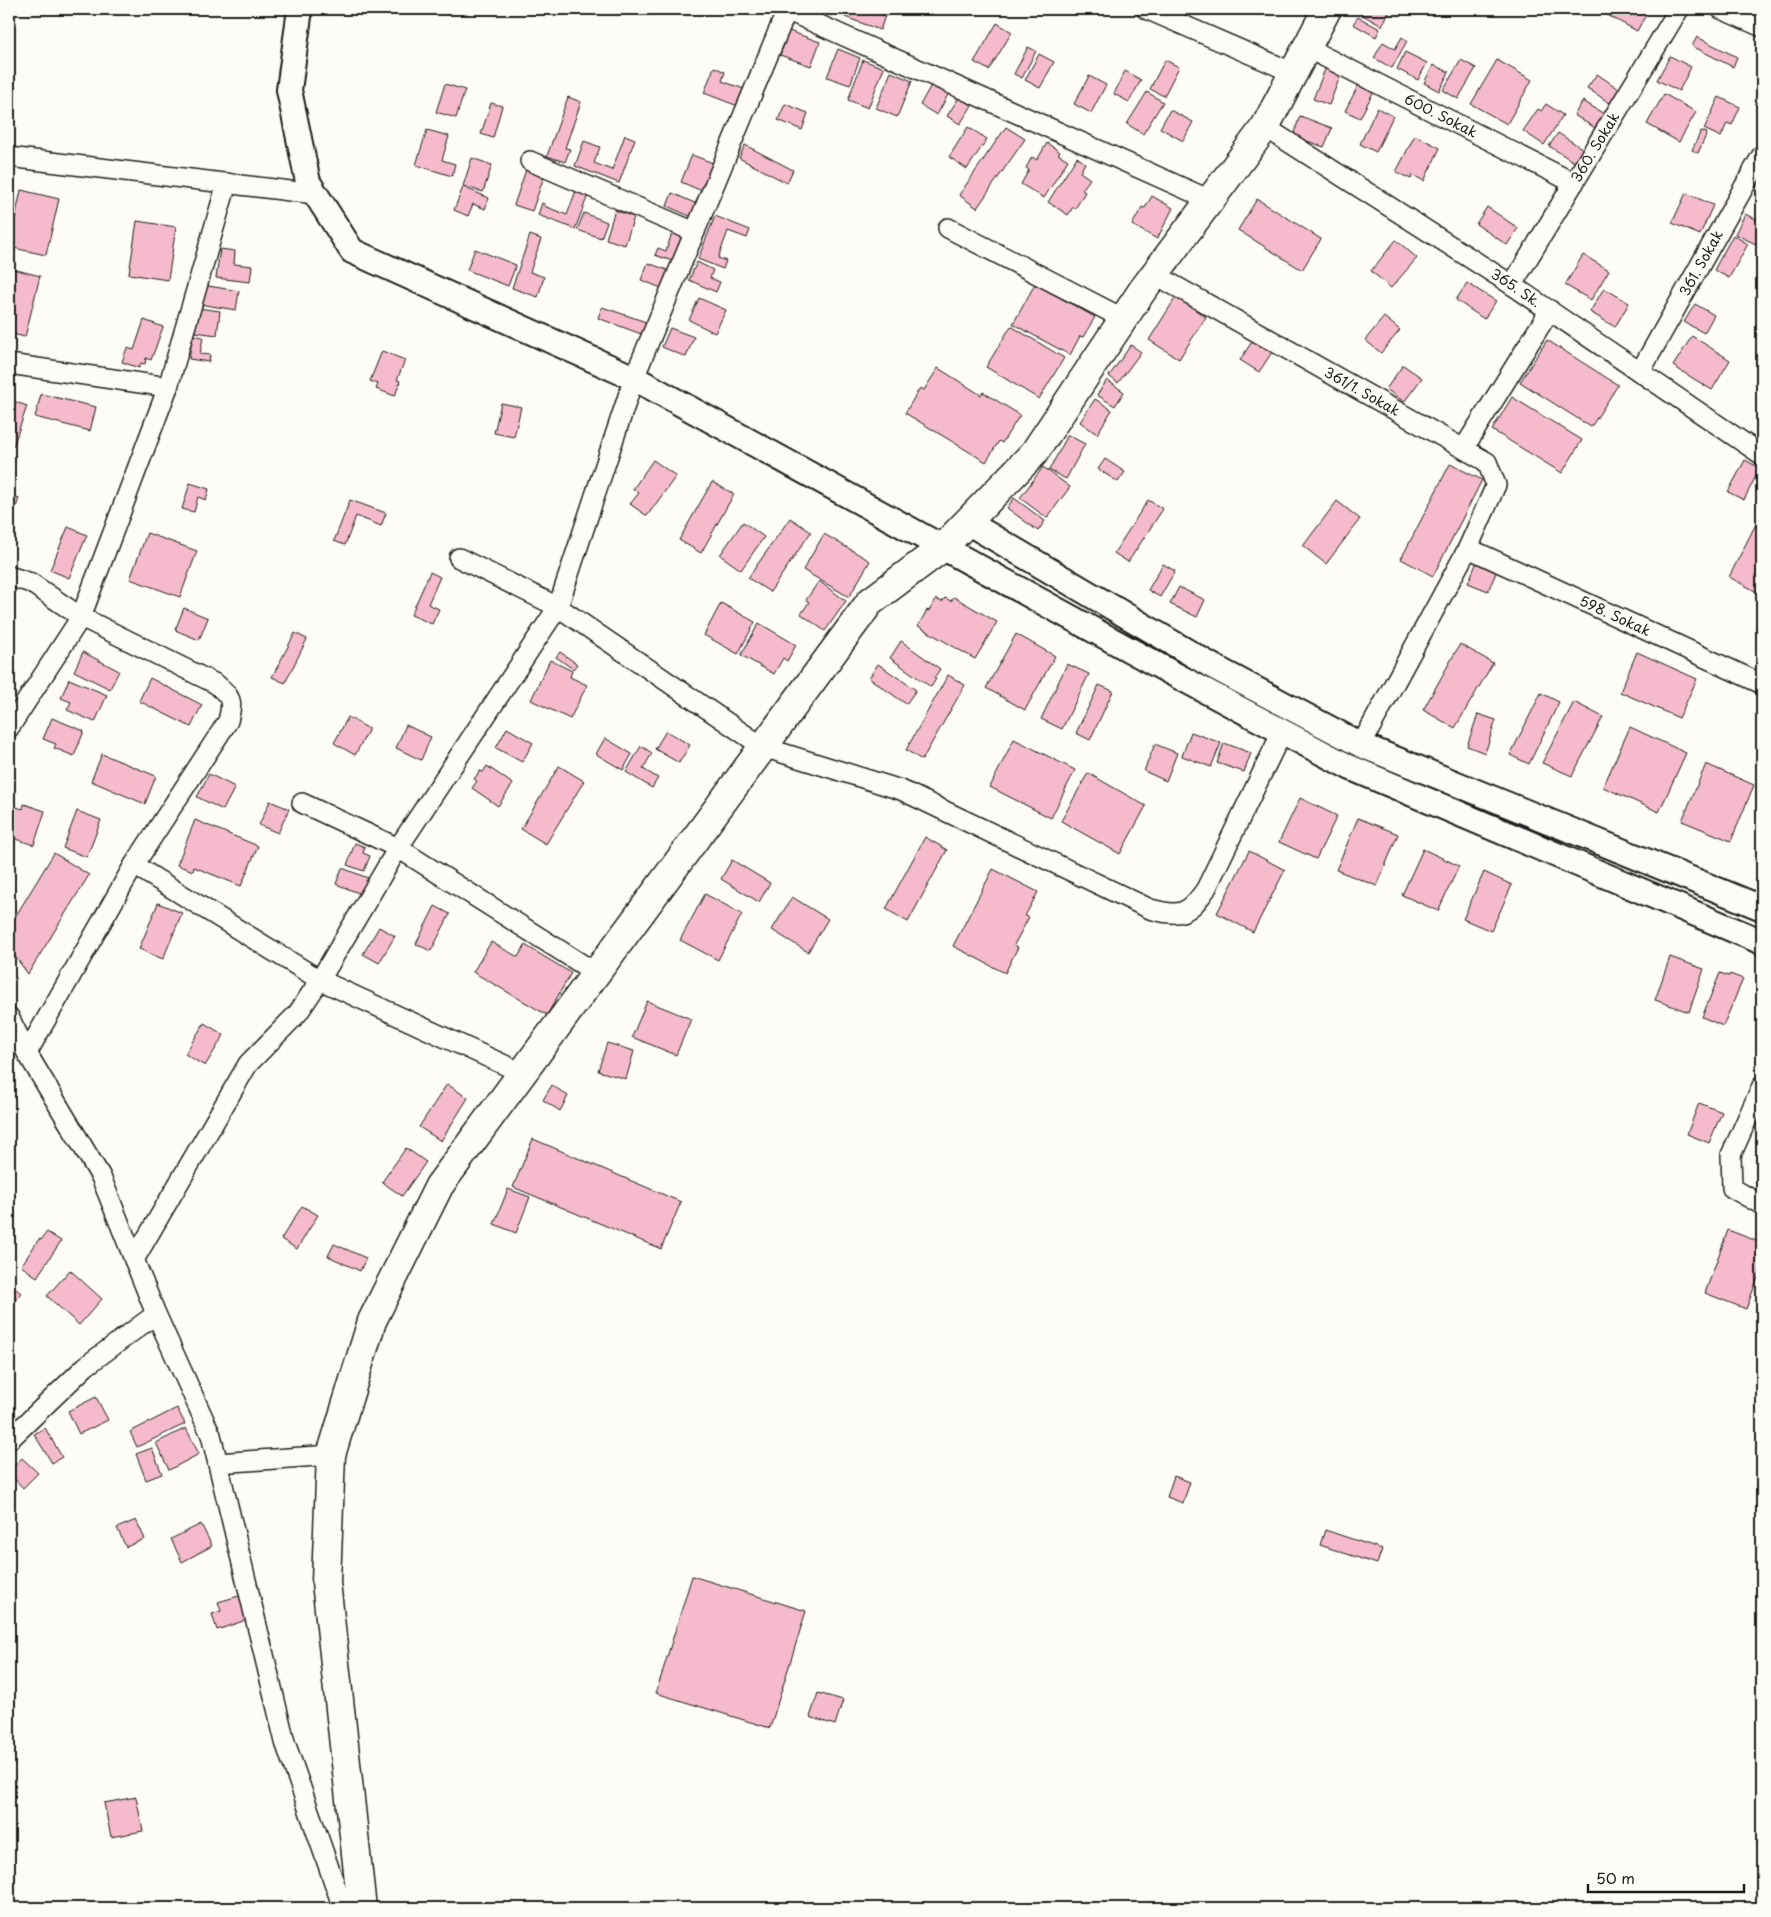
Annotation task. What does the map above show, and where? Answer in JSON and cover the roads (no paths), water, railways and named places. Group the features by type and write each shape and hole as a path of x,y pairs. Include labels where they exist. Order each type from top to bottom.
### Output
{"main road":[{"path":"362,1908 326,1582 331,1455 372,1322 439,1186 870,602 942,548 1034,454 1154,274 1265,127 1327,9"}],"street":[{"path":"300,9 289,90 308,182 352,251 634,378 942,548 1349,767 1762,942"},
{"path":"1146,9 1294,73"},
{"name":"360. Sokak","path":"1512,284 1679,9"},
{"path":"1721,9 1762,27"},
{"path":"134,1260 248,1064 298,1013 320,980 398,848 558,608 634,378 785,10 1210,200"},
{"name":"600. Sokak","path":"1307,48 1574,183"},
{"name":"365. Sk.","path":"1265,127 1512,284 1762,455"},
{"name":"361. Sokak","path":"1640,372 1762,155"},
{"path":"9,157 315,194"},
{"path":"530,160 695,232"},
{"path":"9,728 81,617 168,387 227,183"},
{"path":"948,228 1124,319"},
{"name":"361/1. Sokak","path":"1154,274 1487,462 1496,484 1468,548 1360,745"},
{"path":"1464,448 1550,310"},
{"path":"9,364 168,387"},
{"path":"967,522 1212,666 1360,745 1762,908"},
{"name":"598. Sokak","path":"1468,548 1762,684"},
{"path":"459,558 558,608 762,747 901,790 1150,909 1172,915 1193,907 1206,889 1282,732"},
{"path":"9,576 31,583 81,617 216,684 229,696 232,705 228,721 134,865 27,1053"},
{"path":"302,803 398,848 596,973"},
{"path":"134,865 320,980 522,1073"},
{"path":"9,1017 27,1053 101,1177 156,1314 211,1434 286,1742 343,1908"},
{"path":"1762,1086 1732,1156 1732,1188 1762,1205"},
{"path":"9,1440 86,1366 156,1314"},
{"path":"218,1463 331,1455"}]}
